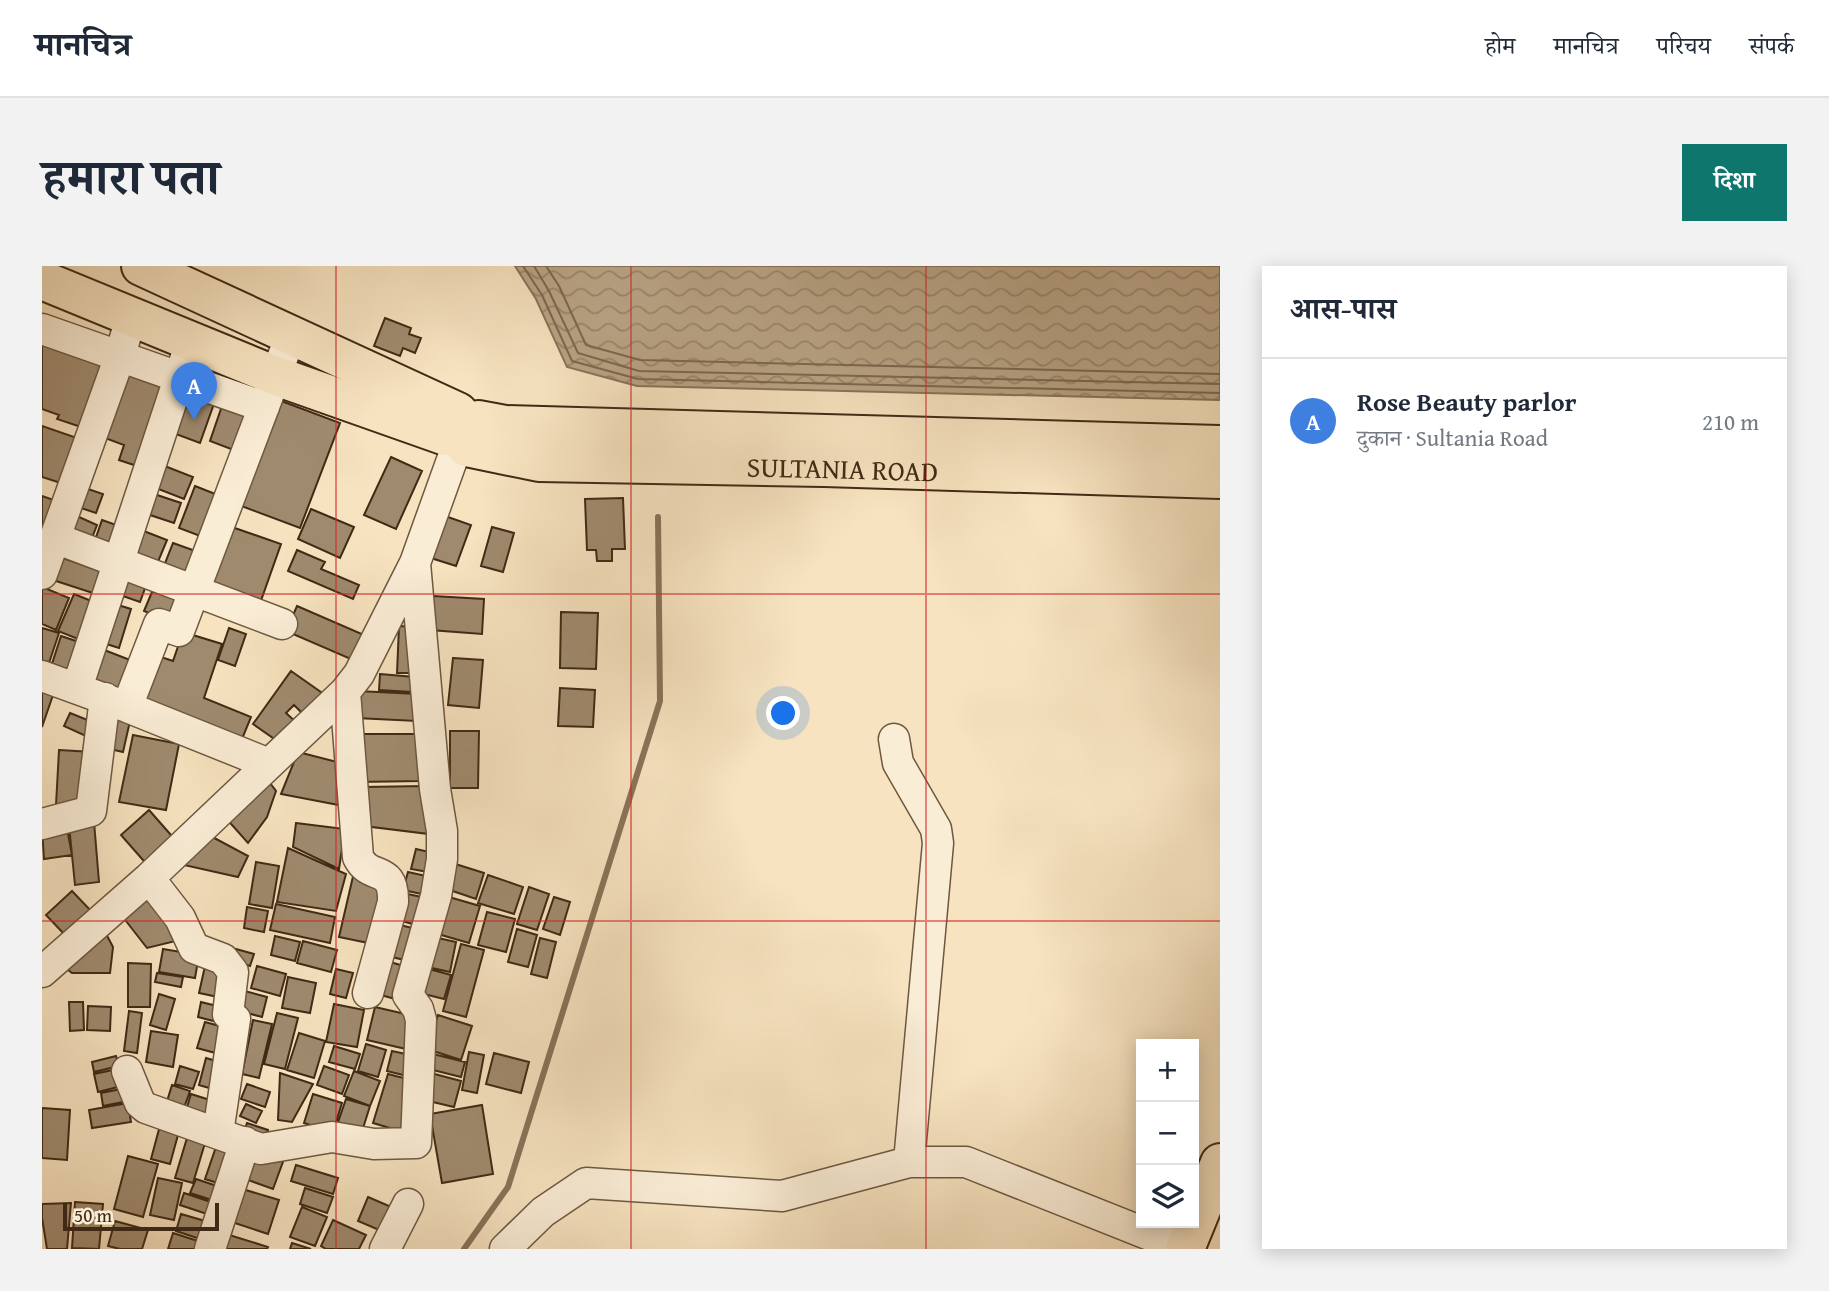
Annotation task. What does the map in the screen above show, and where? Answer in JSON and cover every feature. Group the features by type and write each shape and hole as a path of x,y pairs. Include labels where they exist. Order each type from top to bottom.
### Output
{"main road":[{"name":"SULTANIA ROAD","path":"141,266 291,335 461,432 539,462 824,467 1220,479"},
{"name":"SULTANIA ROAD","path":"42,280 131,317 185,360 270,391 461,432 505,425 1220,445"},
{"path":"1185,1249 1220,1163"}],"street":[{"path":"42,575 120,356 131,317"},
{"path":"42,329 120,356 185,360 77,688"},
{"path":"42,824 91,811 116,703 159,624 178,631 291,335"},
{"path":"42,972 149,878 345,692 359,674 415,563 461,432"},
{"path":"55,538 282,624"},
{"path":"128,1071 140,1103 146,1108 261,1149 332,1137 374,1144 416,1143 421,1020 418,1009 408,995 436,896 442,859 442,831 435,789 415,563"},
{"path":"42,676 269,764"},
{"path":"345,692 358,857 366,867 386,876 393,888 393,902 368,993"},
{"path":"894,739 898,763 936,829 939,843 909,1162"},
{"path":"149,878 180,918 194,948 223,959 233,972 228,1014 235,1019 231,1138 210,1249"},
{"path":"505,1249 543,1212 586,1183 782,1196 909,1162 966,1162 1185,1249"},
{"path":"385,1249 408,1204"}],"water":[{"path":"515,266 1220,266 1220,400 637,386 567,367 536,299"}],"building":[{"path":"385,318 411,328 409,334 421,338 415,353 403,348 400,356 374,346"},
{"path":"42,331 109,353 84,428 57,419 59,415 42,409"},
{"path":"122,364 176,383 137,466 119,460 124,445 97,435"},
{"path":"182,385 216,398 200,443 165,430"},
{"path":"276,399 340,423 300,528 236,504"},
{"path":"224,400 258,412 244,454 210,441"},
{"path":"42,426 80,439 64,484 42,477"},
{"path":"391,457 422,471 396,529 364,515"},
{"path":"157,463 193,477 184,499 148,485"},
{"path":"195,486 223,497 208,539 179,528"},
{"path":"85,488 103,494 96,513 78,507"},
{"path":"151,493 181,503 174,523 144,513"},
{"path":"42,496 62,503 42,534"},
{"path":"623,498 625,549 612,549 612,561 597,561 596,550 587,550 585,499"},
{"path":"311,509 354,527 340,558 298,539"},
{"path":"70,513 97,525 88,548 61,536"},
{"path":"445,516 471,525 456,566 431,558"},
{"path":"102,520 122,527 112,557 92,549"},
{"path":"226,525 281,544 258,609 204,589"},
{"path":"492,527 514,533 503,572 481,566"},
{"path":"136,528 167,540 155,569 124,556"},
{"path":"173,543 204,554 193,582 162,571"},
{"path":"297,550 325,562 321,569 359,585 353,599 288,571"},
{"path":"57,556 109,574 102,596 50,579"},
{"path":"119,570 148,580 140,602 111,592"},
{"path":"157,580 188,592 176,624 144,611"},
{"path":"42,587 69,598 56,630 42,624"},
{"path":"74,594 99,604 83,641 58,631"},
{"path":"433,596 484,599 482,634 430,630"},
{"path":"108,602 131,609 119,648 97,641"},
{"path":"297,606 364,635 353,660 286,631"},
{"path":"561,612 598,613 596,669 560,668"},
{"path":"399,626 414,627 412,673 397,673"},
{"path":"42,628 59,633 49,663 42,661"},
{"path":"229,628 246,634 235,666 218,660"},
{"path":"183,632 222,644 204,698 251,717 240,744 143,701 158,656 173,661"},
{"path":"61,636 88,645 76,679 50,670"},
{"path":"99,648 138,663 124,697 86,682"},
{"path":"453,658 483,660 479,708 448,705"},
{"path":"291,671 325,695 305,716 294,705 286,713 298,724 280,743 253,724"},
{"path":"380,674 414,677 413,692 379,690"},
{"path":"560,688 595,690 593,727 558,726"},
{"path":"357,691 418,694 417,721 356,718"},
{"path":"42,692 53,695 42,727"},
{"path":"70,713 95,723 88,737 64,726"},
{"path":"107,716 130,721 123,752 101,747"},
{"path":"450,731 479,731 478,788 450,788"},
{"path":"356,734 422,734 422,781 356,782"},
{"path":"133,735 179,744 166,810 119,802"},
{"path":"59,750 92,752 88,807 56,805"},
{"path":"298,752 345,764 349,807 281,794"},
{"path":"267,779 276,791 267,817 248,843 224,816"},
{"path":"426,786 429,834 364,826 362,787"},
{"path":"149,810 178,843 150,868 121,835"},
{"path":"94,822 99,882 75,885 69,825"},
{"path":"66,823 72,855 44,859 42,828"},
{"path":"296,823 345,829 339,869 293,847"},
{"path":"205,833 248,856 238,877 175,863"},
{"path":"288,848 346,874 336,911 277,902"},
{"path":"416,849 438,854 434,873 411,869"},
{"path":"256,862 279,866 272,908 249,904"},
{"path":"449,862 484,873 476,899 441,887"},
{"path":"354,872 388,894 378,945 339,937"},
{"path":"408,872 435,878 431,896 403,890"},
{"path":"488,875 523,887 514,914 478,903"},
{"path":"529,887 549,894 537,930 517,924"},
{"path":"72,891 92,912 66,936 46,915"},
{"path":"145,891 180,940 147,948 119,912"},
{"path":"403,893 431,899 423,927 395,919"},
{"path":"442,895 480,906 469,943 431,932"},
{"path":"554,897 570,902 560,935 543,929"},
{"path":"276,904 335,917 330,943 270,930"},
{"path":"247,907 268,911 264,932 244,928"},
{"path":"487,912 515,919 506,952 478,945"},
{"path":"391,923 421,930 413,962 383,955"},
{"path":"517,929 537,935 528,967 508,962"},
{"path":"104,930 113,947 110,973 72,973 59,963"},
{"path":"275,936 300,942 295,961 271,955"},
{"path":"429,936 456,942 450,972 423,966"},
{"path":"540,938 556,942 547,978 531,974"},
{"path":"303,941 337,950 331,972 297,963"},
{"path":"461,944 484,950 466,1017 443,1011"},
{"path":"163,949 199,955 195,978 159,972"},
{"path":"236,949 254,954 250,966 233,961"},
{"path":"383,960 411,968 402,1001 374,993"},
{"path":"128,963 151,964 150,1007 128,1007"},
{"path":"205,966 224,971 218,997 199,993"},
{"path":"257,966 286,974 280,996 251,988"},
{"path":"418,966 451,975 444,999 412,991"},
{"path":"336,969 353,973 346,998 330,994"},
{"path":"157,973 183,977 181,987 155,982"},
{"path":"288,977 316,983 310,1013 282,1008"},
{"path":"237,989 267,997 262,1017 232,1009"},
{"path":"159,994 175,999 166,1030 150,1025"},
{"path":"69,1002 83,1002 84,1030 70,1031"},
{"path":"201,1002 221,1007 217,1022 198,1017"},
{"path":"334,1004 364,1010 357,1047 326,1042"},
{"path":"88,1006 111,1007 110,1031 87,1030"},
{"path":"375,1007 414,1016 406,1049 367,1040"},
{"path":"129,1011 142,1013 137,1053 124,1051"},
{"path":"277,1013 298,1018 285,1069 264,1064"},
{"path":"438,1015 472,1026 461,1060 427,1049"},
{"path":"253,1020 272,1024 259,1078 242,1074"},
{"path":"205,1022 227,1028 219,1054 197,1048"},
{"path":"151,1031 178,1035 173,1067 146,1062"},
{"path":"299,1033 325,1041 314,1078 287,1070"},
{"path":"366,1044 386,1050 378,1077 358,1071"},
{"path":"334,1046 360,1054 355,1069 329,1062"},
{"path":"392,1051 415,1056 411,1077 387,1071"},
{"path":"469,1052 484,1055 477,1093 462,1090"},
{"path":"429,1053 465,1062 461,1077 425,1068"},
{"path":"494,1053 529,1062 521,1093 486,1084"},
{"path":"116,1056 119,1066 94,1072 92,1062"},
{"path":"206,1058 223,1063 216,1090 199,1085"},
{"path":"180,1066 199,1072 193,1089 175,1084"},
{"path":"324,1066 349,1075 342,1094 317,1085"},
{"path":"122,1068 126,1085 98,1092 94,1074"},
{"path":"354,1071 380,1081 370,1106 344,1096"},
{"path":"427,1072 461,1081 454,1107 420,1099"},
{"path":"280,1073 313,1084 292,1122 278,1120"},
{"path":"388,1074 415,1081 400,1131 373,1123"},
{"path":"247,1084 270,1092 265,1107 241,1099"},
{"path":"172,1085 190,1091 181,1116 164,1111"},
{"path":"126,1088 128,1101 103,1106 101,1093"},
{"path":"191,1094 213,1101 205,1124 184,1117"},
{"path":"313,1094 342,1103 333,1132 304,1123"},
{"path":"346,1099 370,1106 359,1141 334,1134"},
{"path":"128,1103 131,1122 92,1128 89,1110"},
{"path":"246,1104 262,1111 256,1123 240,1116"},
{"path":"482,1105 493,1174 442,1183 430,1114"},
{"path":"42,1108 70,1110 67,1160 42,1158"},
{"path":"162,1118 181,1124 170,1164 151,1159"},
{"path":"247,1123 268,1130 262,1147 241,1140"},
{"path":"187,1138 205,1143 193,1183 175,1178"},
{"path":"219,1138 237,1144 224,1185 205,1179"},
{"path":"250,1147 284,1159 273,1189 240,1177"},
{"path":"128,1156 158,1164 143,1217 114,1209"},
{"path":"296,1165 338,1178 333,1194 291,1181"},
{"path":"158,1178 182,1183 174,1220 150,1215"},
{"path":"196,1179 220,1187 215,1201 190,1193"},
{"path":"239,1188 279,1200 268,1234 229,1221"},
{"path":"305,1188 333,1197 327,1213 300,1204"},
{"path":"184,1193 214,1203 210,1215 180,1205"},
{"path":"368,1197 396,1209 386,1233 358,1221"},
{"path":"75,1202 103,1204 99,1249 72,1248"},
{"path":"71,1203 67,1249 47,1249 42,1204"},
{"path":"302,1207 327,1217 315,1246 290,1237"},
{"path":"181,1214 212,1223 206,1241 176,1231"},
{"path":"333,1220 366,1235 359,1249 326,1249 321,1246"},
{"path":"115,1221 148,1230 142,1249 108,1246"},
{"path":"173,1233 204,1243 202,1249 168,1249"},
{"path":"226,1234 268,1247 221,1249"},
{"path":"292,1243 311,1249 290,1249"}],"waterway":[{"path":"464,1249 508,1187 660,701 658,517"}],"place":[{"name":"Rose Beauty parlor","path":"194,420"}]}
